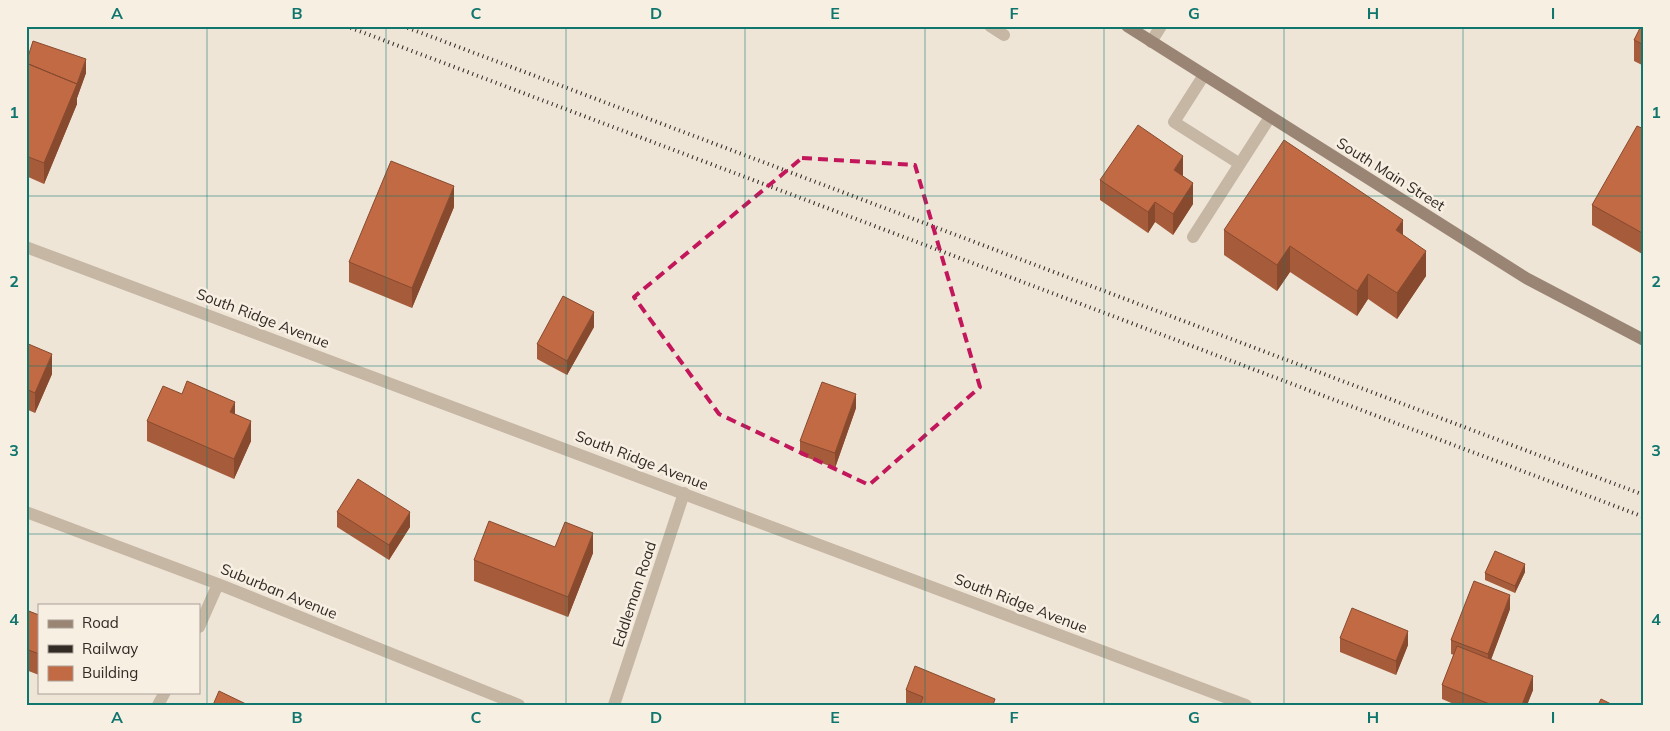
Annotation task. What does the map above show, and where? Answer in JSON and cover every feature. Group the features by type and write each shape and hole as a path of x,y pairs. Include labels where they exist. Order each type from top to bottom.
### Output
{"main road":[{"name":"South Main Street","path":"1127,26 1526,278 1644,340"}],"street":[{"path":"990,26 1004,35"},
{"path":"1151,42 1161,26"},
{"path":"1204,76 1174,122 1240,164"},
{"path":"1193,236 1270,117"},
{"name":"South Ridge Avenue","path":"26,247 1246,705"},
{"name":"Eddleman Road","path":"614,705 684,493"},
{"name":"Suburban Avenue","path":"26,512 218,584 518,705"},
{"path":"200,625 218,584"}],"highlighted area":[{"path":"802,158 915,165 980,387 869,485 719,414 634,297"}],"building":[{"path":"1641,26 1644,26 1644,45 1634,40"},
{"path":"33,41 86,59 77,84 26,63"},
{"path":"26,63 77,84 44,163 26,156"},
{"path":"1138,125 1183,156 1174,170 1193,183 1173,214 1155,202 1148,212 1100,180"},
{"path":"1637,126 1644,129 1644,234 1592,205"},
{"path":"1284,140 1403,220 1396,230 1426,251 1397,293 1368,274 1357,291 1290,246 1277,265 1224,230"},
{"path":"391,161 454,186 412,288 349,262"},
{"path":"563,296 594,312 567,361 537,344"},
{"path":"26,343 52,354 35,393 26,389"},
{"path":"187,381 235,402 230,412 251,421 234,459 147,421 163,386 182,394"},
{"path":"822,382 856,394 835,453 800,441"},
{"path":"358,479 410,512 389,545 337,512"},
{"path":"489,521 555,547 565,522 593,533 568,597 474,560"},
{"path":"1495,551 1525,564 1515,586 1485,573"},
{"path":"1474,581 1510,595 1488,654 1451,640"},
{"path":"1352,608 1408,631 1396,661 1340,638"},
{"path":"26,610 38,615 38,654 26,649"},
{"path":"1457,646 1533,676 1522,705 1492,705 1442,685"},
{"path":"915,666 995,699 993,705 920,705 923,697 906,690"},
{"path":"219,691 248,705 213,705"},
{"path":"1601,699 1613,705 1598,705"}],"railway":[{"path":"346,26 1644,517"},
{"path":"403,26 1644,495"}]}
